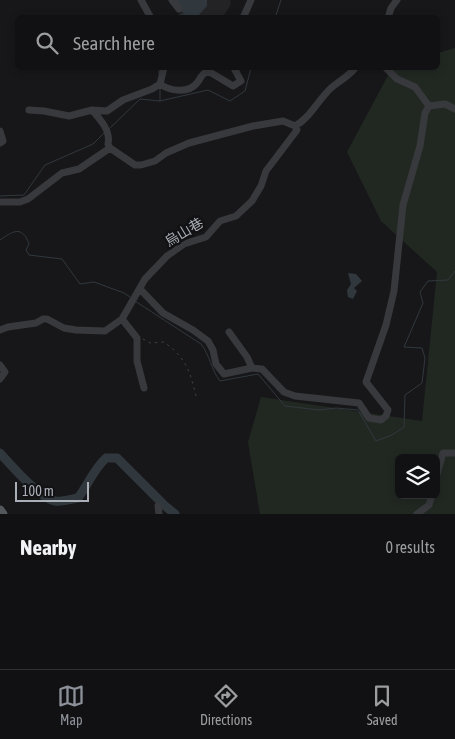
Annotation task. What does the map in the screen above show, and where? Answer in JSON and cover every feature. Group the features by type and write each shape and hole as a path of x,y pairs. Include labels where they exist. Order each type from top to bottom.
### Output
{"main road":[{"path":"0,510 3,514"}],"lane":[{"path":"141,0 149,15"},
{"path":"172,0 179,9"},
{"path":"244,15 252,0"},
{"path":"389,15 397,0"},
{"path":"29,110 44,110 69,116 92,110 108,111 123,100 160,84 164,70"},
{"path":"160,84 170,90 185,89 197,84 201,75 208,70"},
{"path":"210,70 233,86 241,81 235,70"},
{"name":"烏山巷","path":"122,319 145,280 167,256 184,244 206,237 220,221 236,216 252,202 261,186 266,171 297,130 295,126 302,122 330,90 353,70"},
{"path":"388,70 397,79 415,87 429,106"},
{"path":"429,106 445,104 455,109"},
{"path":"138,292 163,313 208,341 213,350 216,364 224,374 252,368 262,370 284,392 295,396 359,404 369,418 381,420 386,416 388,410 366,382 386,325 394,291 403,205 420,146 425,113 429,106"},
{"path":"92,110 106,128 110,148 135,165 155,161 166,153 189,143 253,126 283,121 295,126"},
{"path":"0,131 3,141 0,143"},
{"path":"0,202 20,202 28,199 62,173 79,169 110,148"},
{"path":"0,330 8,326 36,323 43,319 64,328 105,331 122,319 137,338 138,361 144,388"},
{"path":"229,332 247,357 252,368"},
{"path":"0,365 5,372 0,379"},
{"path":"440,464 443,453 455,453"},
{"path":"418,514 429,505 431,499"}],"path":[{"path":"137,338 150,343 164,342 172,348 188,366 196,396"}],"shaded area":[{"path":"169,0 230,0 231,4 224,15 181,15"},
{"path":"176,0 207,0 207,6 199,15 184,15"},
{"path":"455,48 455,514 260,514 248,442 261,397 422,421 437,272 381,221 347,152 391,70 440,70 440,52"},
{"path":"348,273 356,274 362,281 354,288 357,291 353,299 348,297 347,290 351,284"}],"waterway":[{"path":"276,15 281,0"},
{"path":"180,15 184,14"},
{"path":"160,101 208,90 230,101 245,91 250,70"},
{"path":"109,129 140,99 160,101 160,88"},
{"path":"0,196 24,195 45,165 93,144 104,133"},
{"path":"0,240 13,232 20,232 29,244 26,250 29,255 62,259 80,284 94,282 130,297"},
{"path":"135,301 201,344 220,381 258,374 285,406 319,410 336,408 358,410 376,441 392,435 404,427 405,395 422,383 425,358 422,348 404,347 423,303 420,292 428,281 448,280 455,271"},
{"path":"0,453 34,488 55,501 78,498 101,463 106,458 117,458 175,514"}]}
